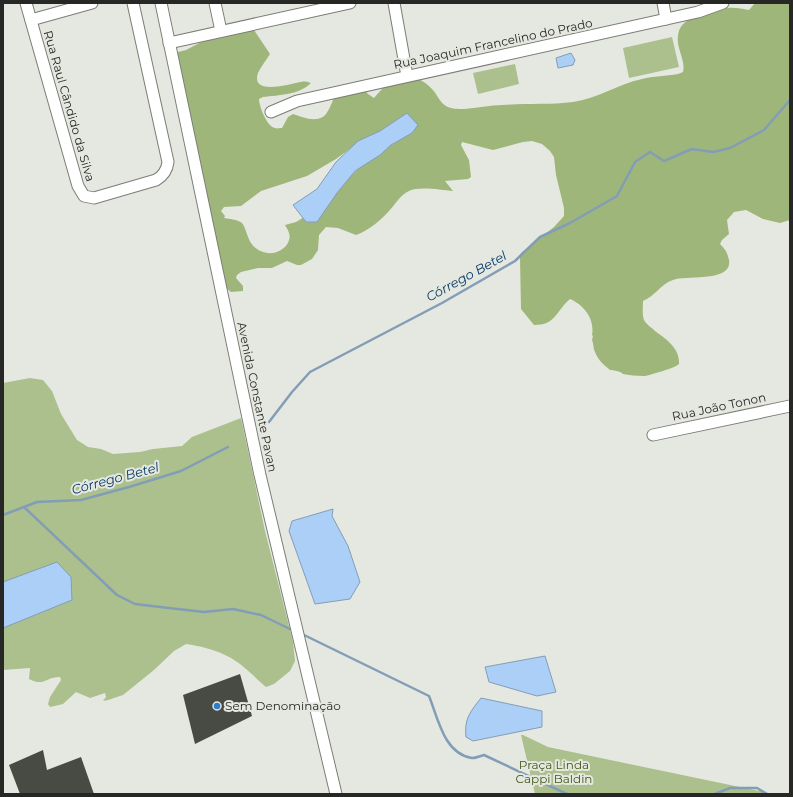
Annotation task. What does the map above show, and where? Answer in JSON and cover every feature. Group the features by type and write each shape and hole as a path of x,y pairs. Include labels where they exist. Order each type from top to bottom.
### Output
{"street":[{"name":"Rua Raul Cândido da Silva","path":"26,3 78,186 84,196 89,198 94,198 156,180 164,174 168,166 133,3"},
{"path":"31,20 92,3"},
{"name":"Avenida Constante Pavan","path":"161,3 260,475 336,794"},
{"path":"215,3 221,31"},
{"path":"169,43 221,31 305,8 350,3"},
{"path":"394,3 407,76"},
{"path":"663,3 666,19"},
{"name":"Rua Joaquim Francelino do Prado","path":"271,112 296,101 698,12 722,3"},
{"name":"Rua João Tonon","path":"653,435 790,406"}],"green space":[{"path":"755,3 790,3 790,220 780,223 763,219 746,210 734,212 727,220 729,234 720,244 726,251 729,260 728,267 724,272 707,277 673,280 665,284 643,301 644,320 649,326 672,344 679,358 679,364 676,366 644,376 623,374 615,370 610,370 599,360 594,351 592,340 592,323 587,313 580,305 570,299 547,323 534,325 521,309 520,258 517,258 522,252 554,227 564,216 564,208 556,175 554,157 542,144 532,141 493,150 462,142 461,145 469,160 471,177 468,179 445,181 453,191 418,189 409,191 370,228 361,233 356,235 338,228 326,227 319,235 318,250 312,259 301,265 287,261 272,268 258,268 241,272 236,278 243,286 243,291 231,292 225,287 175,55 178,52 186,50 207,39 250,24 270,54 258,73 257,80 260,85 274,87 302,82 311,83 295,92 259,99 262,111 269,124 272,127 282,128 288,117 293,114 310,119 319,119 323,117 334,97 364,89 374,98 387,85 395,80 409,77 424,82 432,89 444,105 455,109 493,105 564,103 591,98 633,81 683,72 684,68 678,45 678,36 683,24 692,18 726,8 749,10","holes":["398,134 339,186 327,203 296,222 285,225 290,238 284,248 271,253 256,249 250,241 242,223 224,218 225,216 221,211 224,207 241,206 261,191 307,176 336,159 362,140"]},
{"path":"672,37 679,67 629,78 623,48"},
{"path":"515,64 519,84 478,94 473,73"},
{"path":"30,378 43,380 52,391 61,414 77,440 88,447 101,449 113,454 182,446 192,437 241,418 265,531 293,642 295,661 290,671 274,684 266,687 243,666 232,659 212,650 186,644 174,651 154,670 123,695 103,701 106,697 105,693 90,698 76,692 63,704 50,707 48,704 50,697 61,680 60,677 38,682 29,679 30,668 3,670 3,383"},
{"name":"Praça Linda Cappi Baldin","path":"521,735 548,747 773,794 535,794"}],"water":[{"path":"571,53 575,60 573,65 558,68 556,58"},
{"path":"407,113 418,125 412,133 391,145 380,155 355,171 337,193 317,222 306,222 293,205 317,189 336,162 358,141 380,131"},
{"path":"333,509 332,516 348,546 360,582 350,599 315,604 289,531 292,521"},
{"path":"57,562 71,577 72,600 3,628 3,582"},
{"path":"545,656 556,692 537,696 489,682 485,667"},
{"path":"481,698 542,711 542,727 473,741 466,737 466,725 471,712"}],"building":[{"name":"Sem Denominação","path":"240,674 252,716 195,744 183,695"},
{"path":"43,750 47,770 81,757 94,794 20,794 9,765"}],"waterway":[{"name":"Córrego Betel","path":"269,422 292,392 310,372 442,303 515,261 540,237 570,223 617,196 635,162 650,152 664,161 692,149 713,152 730,148 764,130 790,100"},
{"name":"Córrego Betel","path":"3,515 37,502 81,500 129,487 181,471 228,447"},
{"path":"24,507 117,595 135,604 204,612 233,609 261,615 294,631"},
{"path":"302,634 429,696 443,734 455,750 462,755 472,758 484,755 567,794"},
{"path":"715,794 730,788 757,788 767,794"}],"place":[{"name":"Sem Denominação","path":"217,706"}]}
